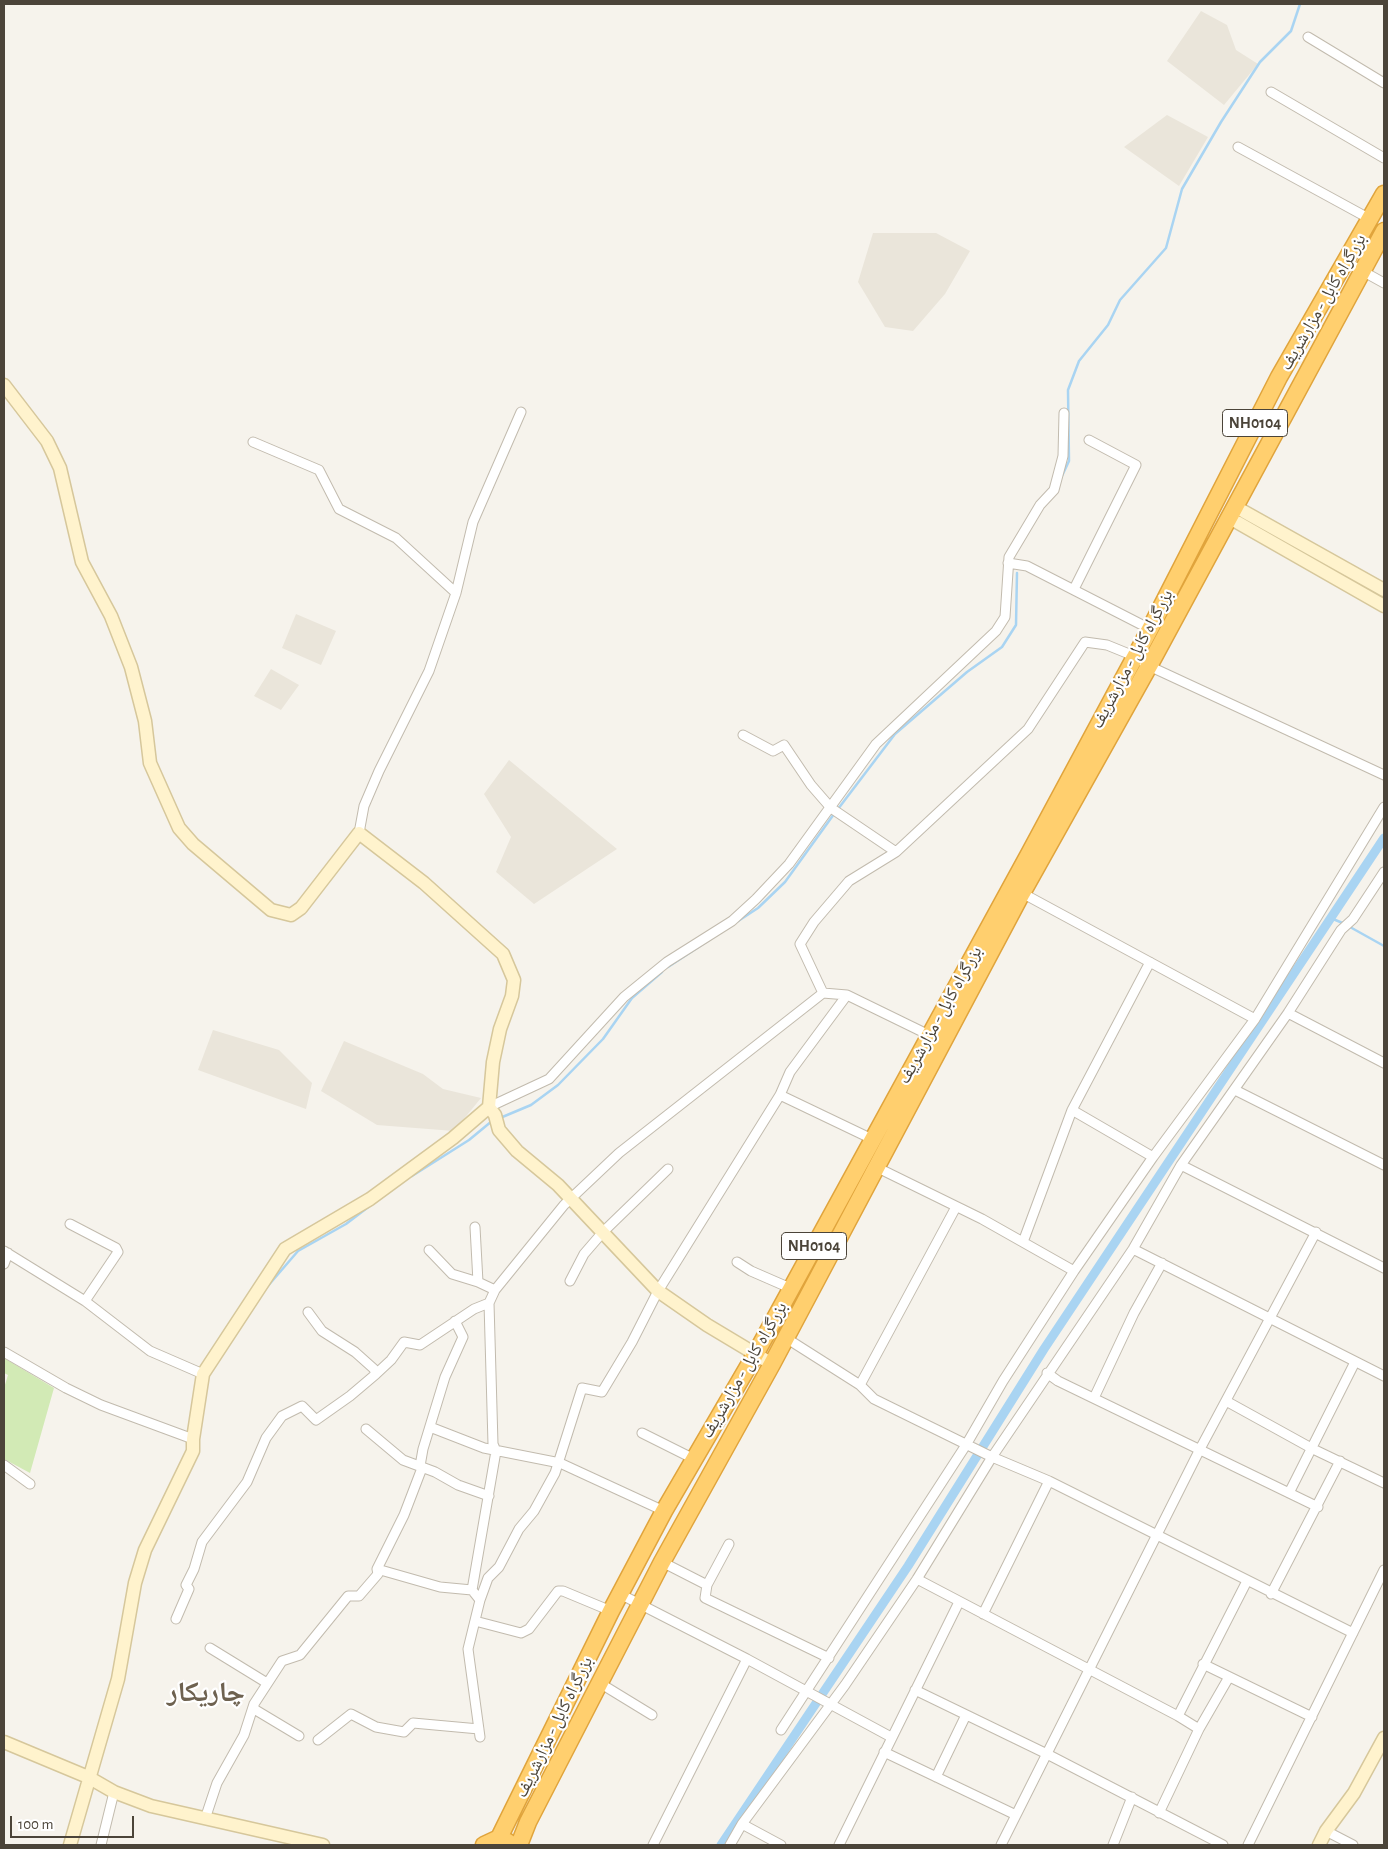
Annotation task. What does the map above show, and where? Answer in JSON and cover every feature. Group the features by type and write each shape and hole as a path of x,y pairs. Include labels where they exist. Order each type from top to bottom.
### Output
{"highway":[{"name":"بزرگراه کابل - مزارشریف","path":"505,1842 620,1594 664,1511 756,1353 930,1035 1150,629 1279,377 1384,194"},
{"name":"بزرگراه کابل - مزارشریف","path":"519,1845 528,1822 639,1604 772,1364 1022,893 1149,666 1384,231"},
{"name":"NH0104","path":"484,1845 505,1842"}],"street":[{"path":"1308,37 1384,83"},
{"path":"1271,92 1384,158"},
{"path":"1238,147 1370,219"},
{"path":"1346,262 1384,283"},
{"path":"4,385 47,441 60,468 82,562 111,616 131,667 145,721 150,763 179,828 193,844 271,910 291,915 301,908 360,833 364,806 379,771 429,671 456,593 473,522 521,412"},
{"path":"70,1845 88,1777 118,1679 135,1583 144,1550 193,1451 193,1439 203,1374 285,1249 370,1199 492,1111 549,1079 624,997 667,962 732,920 778,876 835,810 876,744 996,632 1005,617 1009,557 1040,505 1054,490 1063,456 1064,413"},
{"path":"1074,588 1136,465 1089,440"},
{"path":"253,442 319,470 339,509 396,538 456,593"},
{"path":"1231,512 1384,590"},
{"path":"1231,512 1384,606"},
{"path":"1008,563 1027,566 1074,588 1164,638"},
{"path":"823,993 800,944 814,922 849,881 896,852 1028,729 1085,642 1107,645 1134,656 1149,666 1384,775"},
{"path":"743,736 773,751 784,746 811,785 835,810 896,852"},
{"path":"781,1730 809,1693 829,1658 970,1447 1003,1381 1074,1271 1153,1157 1255,1019 1384,806"},
{"path":"360,833 446,902 502,954 510,968 514,980 494,1054 492,1111 499,1130 518,1151 558,1185 658,1291 707,1325 772,1364"},
{"path":"730,1845 742,1824 826,1703 917,1579 988,1455 1132,1249 1182,1165 1288,1013 1341,930 1353,919 1384,872"},
{"path":"1022,893 1255,1019"},
{"path":"1023,1242 1072,1110 1150,962"},
{"path":"472,1590 496,1451 493,1444 489,1303 495,1290 570,1199 619,1154 823,993 847,995 930,1035"},
{"path":"318,1740 351,1714 376,1727 404,1732 413,1723 479,1733 468,1649 480,1600 488,1578 499,1567 519,1530 534,1511 560,1463 582,1388 602,1392 632,1342 658,1291 780,1094 790,1072 847,995"},
{"path":"1288,1013 1384,1063"},
{"path":"1235,1090 1384,1165"},
{"path":"780,1094 872,1139"},
{"path":"1072,1110 1153,1157"},
{"path":"1182,1165 1384,1268"},
{"path":"876,1167 1023,1242 1074,1271"},
{"path":"570,1281 584,1254 603,1232 668,1169"},
{"path":"860,1385 956,1207"},
{"path":"70,1224 118,1252 84,1301"},
{"path":"475,1226 478,1282"},
{"path":"1001,1845 1200,1449 1316,1232"},
{"path":"1132,1249 1355,1362 1383,1373"},
{"path":"428,1250 452,1274 478,1282 495,1290"},
{"path":"4,1264 6,1252 84,1301 150,1351 203,1374"},
{"path":"737,1262 751,1271 790,1288"},
{"path":"1094,1398 1134,1312 1162,1264"},
{"path":"176,1619 189,1589 186,1585 194,1569 202,1542 248,1482 266,1438 282,1416 302,1406 316,1420 350,1396 376,1374 391,1360 404,1342 420,1345 474,1309 489,1303"},
{"path":"308,1312 322,1331 355,1352 374,1368 376,1374"},
{"path":"205,1819 217,1783 244,1735 254,1704 267,1683 282,1662 300,1655 348,1596 359,1596 378,1574 377,1569 404,1515 421,1467 430,1427 445,1377 463,1337 455,1321"},
{"path":"786,1338 860,1385 874,1399 970,1447 1049,1481 1353,1633"},
{"path":"4,1352 66,1388 101,1404 193,1439"},
{"path":"1289,1493 1313,1449 1355,1362"},
{"path":"1047,1373 1094,1398 1318,1507"},
{"path":"1226,1401 1313,1449 1384,1483"},
{"path":"430,1427 496,1451 560,1463 664,1511"},
{"path":"366,1429 403,1460 435,1472 458,1485 489,1496"},
{"path":"642,1433 694,1459"},
{"path":"1272,1594 1340,1461"},
{"path":"4,1465 30,1484"},
{"path":"983,1614 1049,1481"},
{"path":"729,1544 708,1585 704,1598 829,1658"},
{"path":"662,1562 708,1585"},
{"path":"377,1569 440,1587 472,1590 480,1600"},
{"path":"1248,1845 1384,1570"},
{"path":"917,1579 1089,1668 1199,1729"},
{"path":"1178,1716 1246,1581"},
{"path":"475,1621 521,1633 529,1629 558,1591 563,1591 612,1611"},
{"path":"620,1594 747,1659 891,1737"},
{"path":"839,1845 959,1602"},
{"path":"210,1648 267,1683"},
{"path":"653,1845 747,1659"},
{"path":"1203,1664 1312,1717"},
{"path":"1159,1813 1199,1729 1228,1677"},
{"path":"598,1682 652,1715"},
{"path":"915,1690 1047,1754 1223,1845"},
{"path":"254,1704 254,1710 299,1736"},
{"path":"936,1777 966,1715"},
{"path":"1319,1845 1381,1753 1384,1738"},
{"path":"4,1742 88,1777 114,1792 151,1806 323,1845"},
{"path":"884,1752 1016,1816"},
{"path":"101,1845 114,1792"},
{"path":"1113,1845 1132,1797"},
{"path":"742,1824 781,1845"},
{"path":"1326,1832 1353,1845"}],"shaded area":[{"path":"1201,11 1227,25 1236,50 1258,64 1224,105 1167,61"},
{"path":"1167,115 1208,137 1179,186 1124,147"},
{"path":"873,233 936,233 970,251 945,294 913,331 885,327 858,282"},
{"path":"296,614 336,631 321,665 282,648"},
{"path":"271,669 299,685 281,710 254,696"},
{"path":"509,760 617,849 534,904 496,872 511,837 484,794"},
{"path":"213,1030 279,1050 312,1083 306,1109 198,1070"},
{"path":"344,1041 423,1074 443,1089 481,1098 454,1131 377,1125 321,1091"}],"green space":[{"path":"4,1358 54,1388 30,1473 4,1459 4,1388 8,1375 4,1373"}],"waterway":[{"path":"1061,478 1069,461 1068,390 1079,361 1108,325 1120,300 1166,248 1182,189 1221,122 1260,62 1291,31 1300,4"},
{"path":"838,809 895,734 967,672 1002,647 1016,625 1017,573"},
{"path":"668,967 758,908 785,882 834,814"},
{"path":"721,1845 908,1566 1044,1349 1384,838"},
{"path":"1333,919 1345,924"},
{"path":"1350,927 1384,946"},
{"path":"500,1118 531,1105 558,1085 603,1039 632,998 662,972"},
{"path":"412,1176 469,1140 492,1121"},
{"path":"267,1287 298,1251 346,1224 371,1205"}],"district":[{"name":"چاریکار","path":"206,1693"}]}
